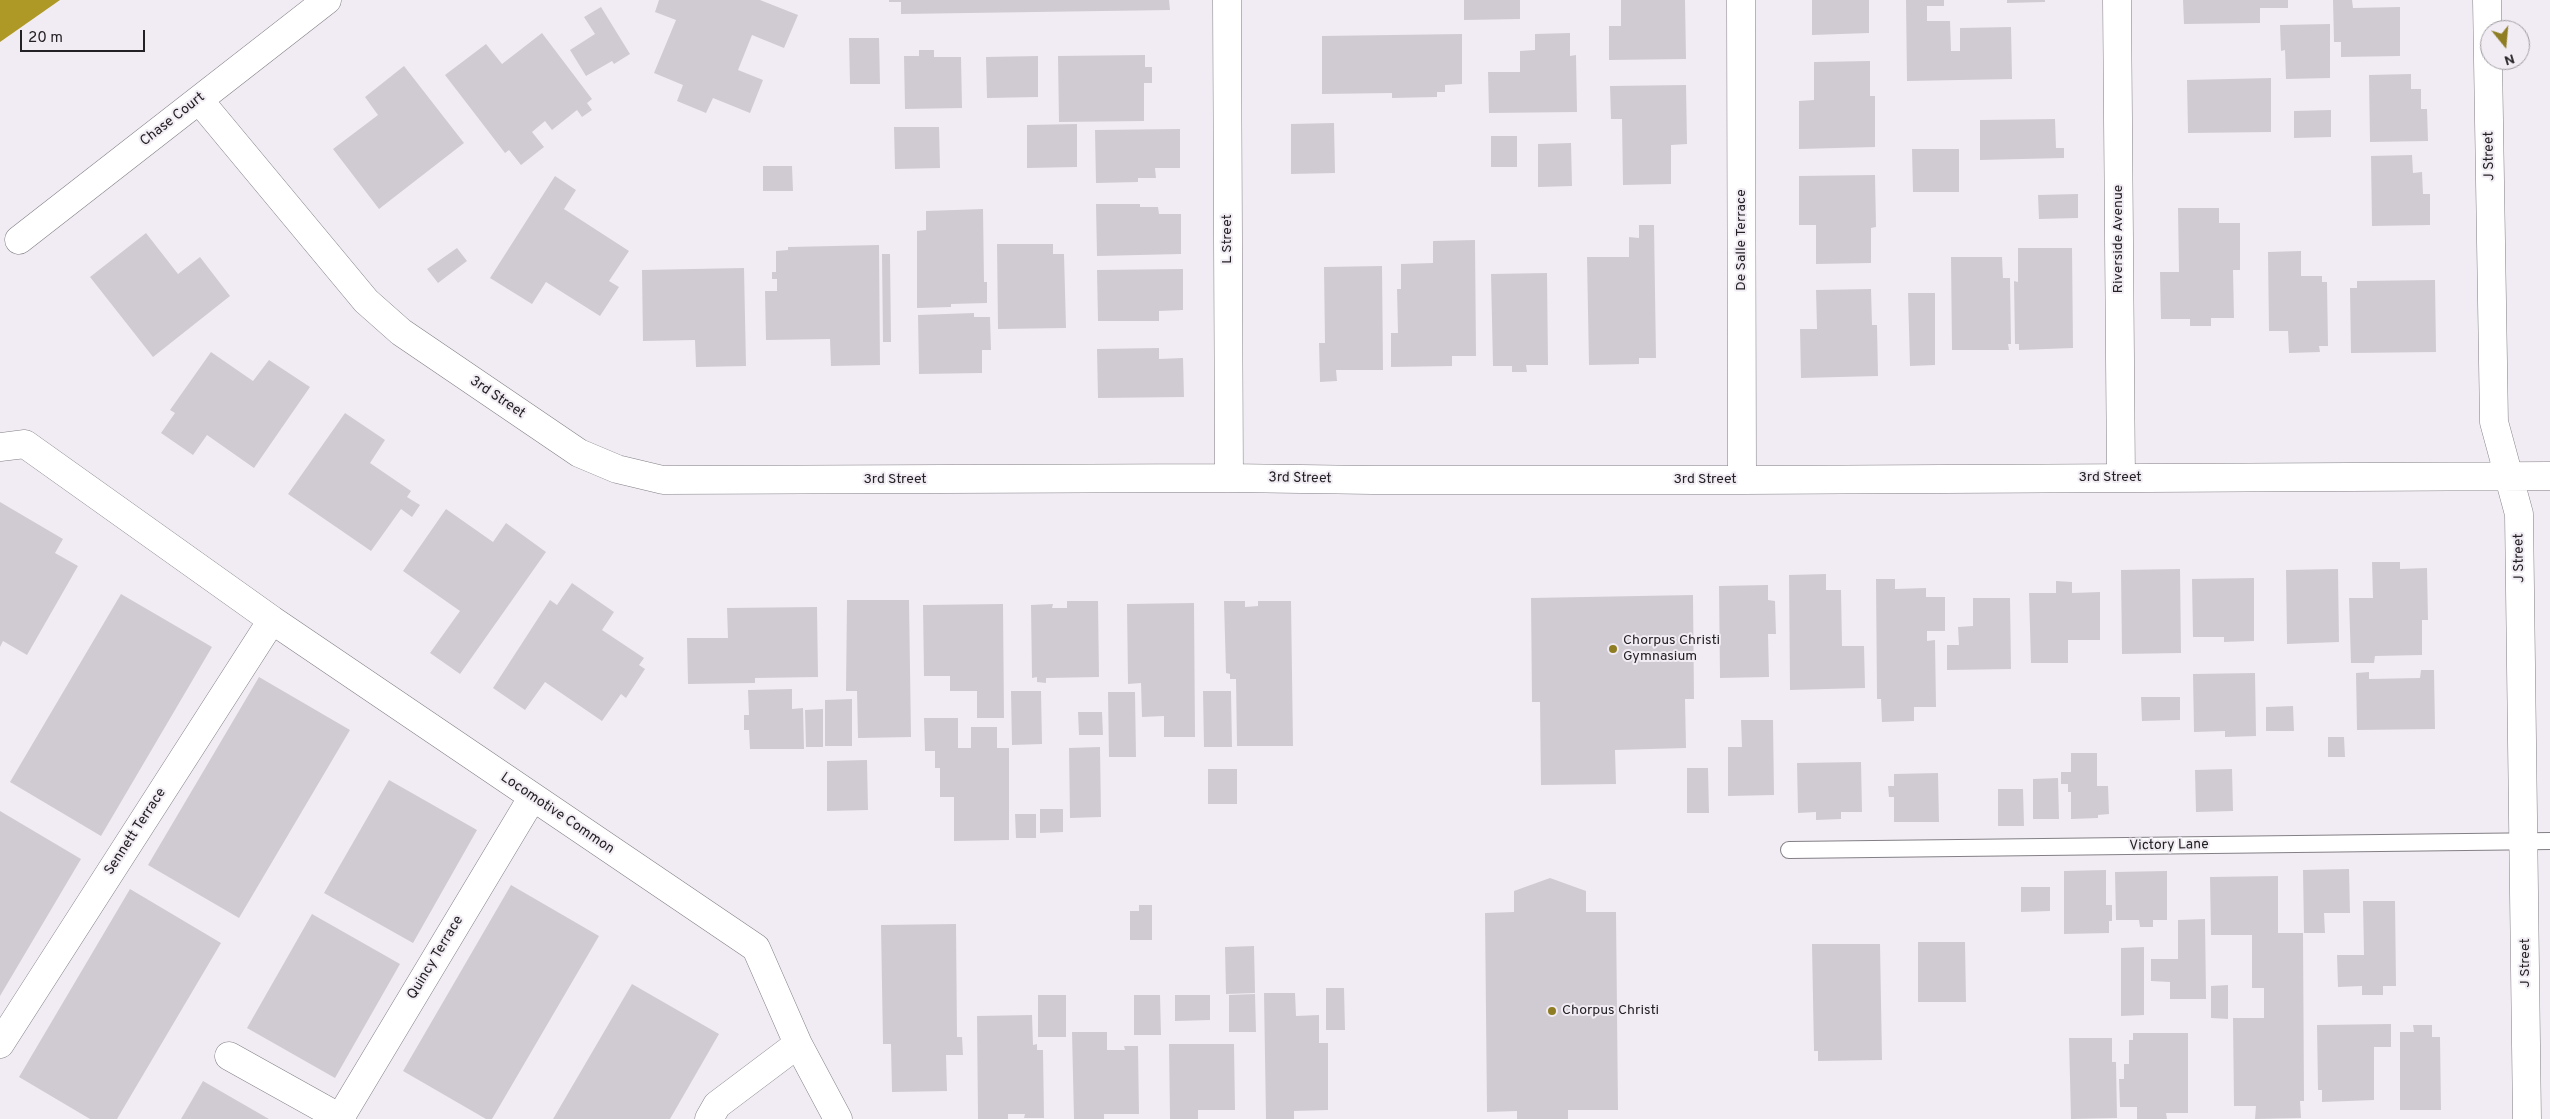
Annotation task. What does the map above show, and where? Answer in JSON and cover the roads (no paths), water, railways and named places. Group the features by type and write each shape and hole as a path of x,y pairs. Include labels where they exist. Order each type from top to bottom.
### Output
{"street":[{"name":"Chase Court","path":"19,240 327,0"},
{"name":"L Street","path":"1227,0 1229,478"},
{"name":"De Salle Terrace","path":"1741,0 1742,480"},
{"name":"Riverside Avenue","path":"2117,0 2121,478"},
{"name":"J Street","path":"2487,0 2494,422 2519,514 2537,841 2527,1119"},
{"name":"3rd Street","path":"199,100 366,301 401,332 579,453 617,469 663,480 1229,478 1742,480 2550,476"},
{"name":"Locomotive Common","path":"12,445 756,948 798,1044 838,1119"},
{"name":"Sennett Terrace","path":"0,1044 272,620"},
{"name":"Quincy Terrace","path":"341,1118 532,798"},
{"path":"709,1119 718,1105 798,1044"},
{"path":"229,1056 341,1118"}],"lane":[{"name":"Victory Lane","path":"1789,850 2537,841"}],"place":[{"name":"Chorpus Christi Gymnasium","path":"1613,649"},
{"name":"Chorpus Christi","path":"1552,1011"}]}
